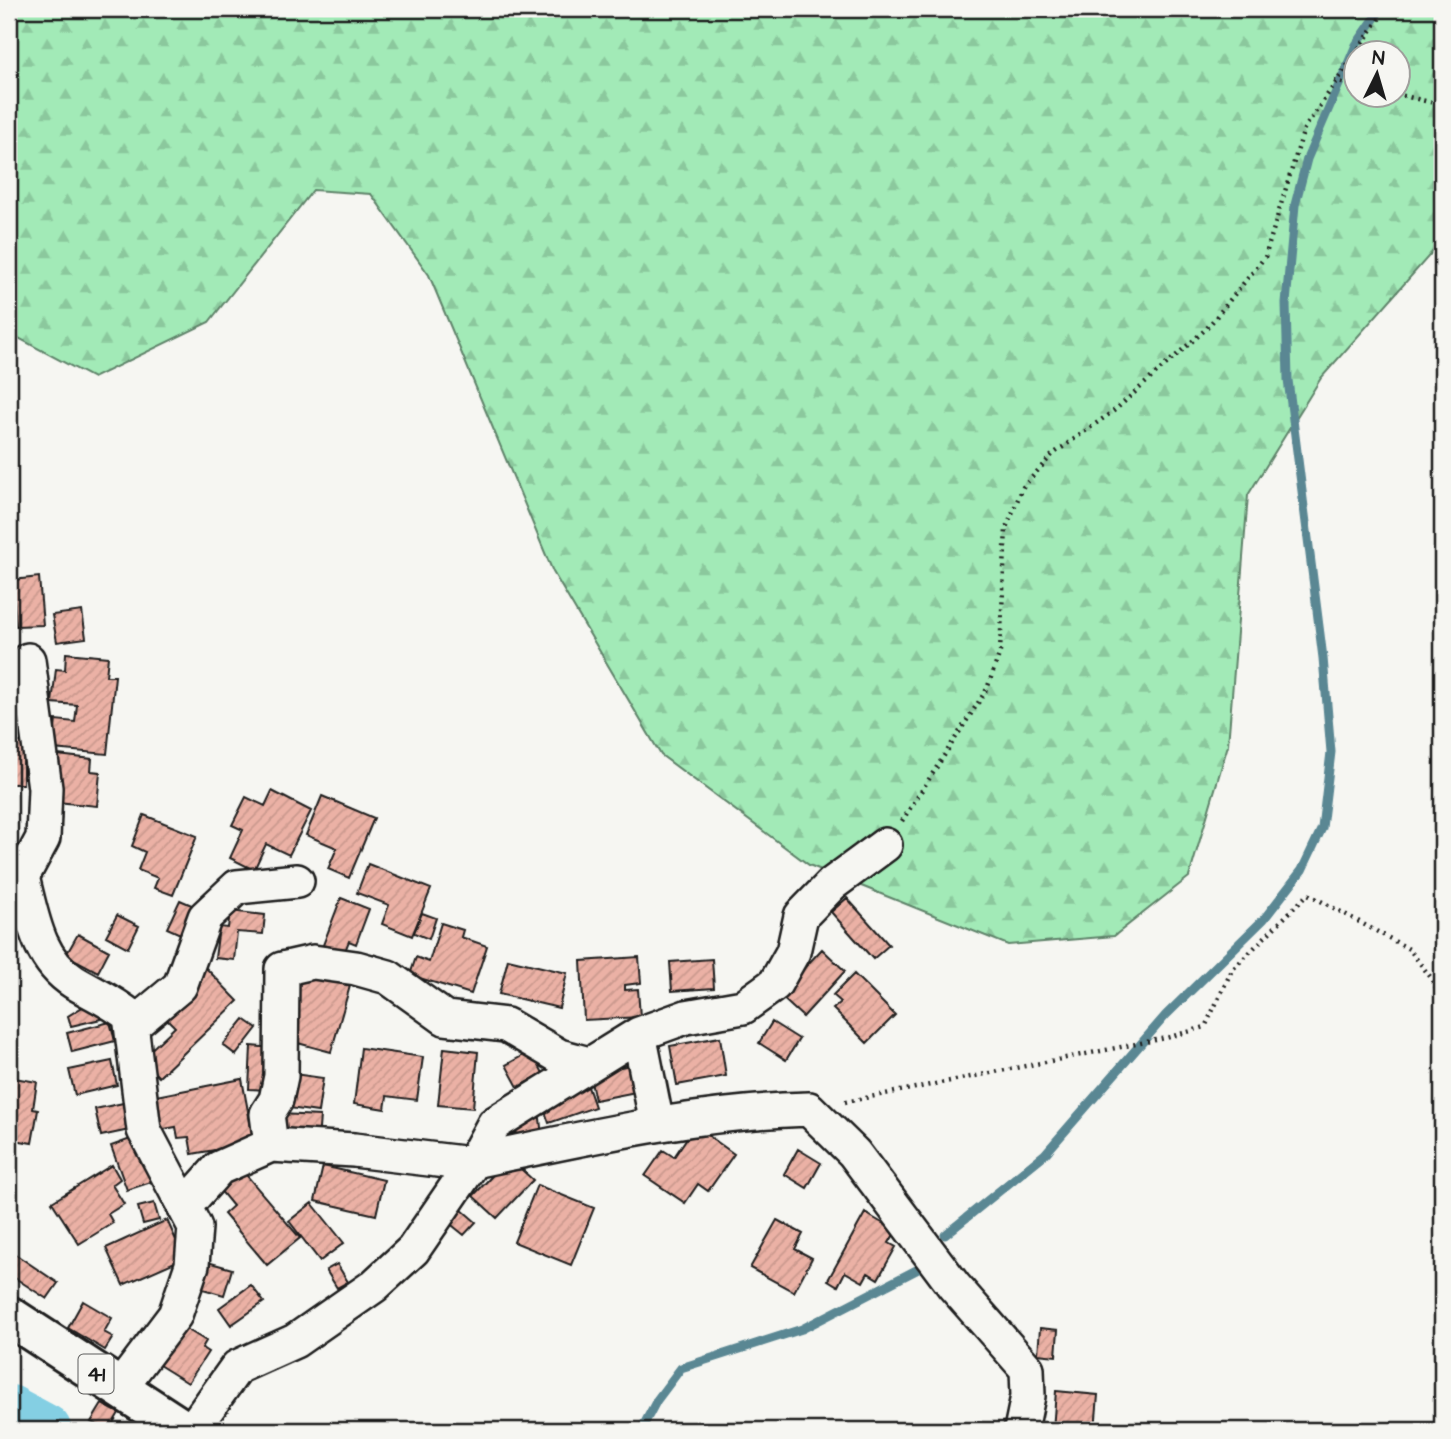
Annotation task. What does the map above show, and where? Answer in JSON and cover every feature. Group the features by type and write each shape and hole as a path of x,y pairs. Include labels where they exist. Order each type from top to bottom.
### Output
{"main road":[{"name":"41","path":"9,1315 184,1430"}],"street":[{"path":"29,660 45,788 43,838 16,875 41,947 72,980 112,1001 130,1016 144,1130 186,1205 195,1227 192,1265 175,1315 119,1389"},
{"path":"192,1430 237,1367 295,1342 373,1286 413,1250 472,1163 494,1124 639,1034 686,1017 743,1007 775,984 793,952 802,916 832,884 885,845"},
{"path":"132,1026 180,986 205,917 237,887 297,881"},
{"path":"271,1145 267,1114 276,1100 281,1076 282,970 313,962 356,968 388,977 445,1018 506,1025 559,1056 589,1064"},
{"path":"639,1034 657,1124"},
{"path":"186,1205 219,1168 271,1145 354,1150 472,1163 657,1124 758,1111 809,1109 854,1153 954,1286 1027,1369 1028,1396 1021,1430"}],"path":[{"path":"885,845 987,688 1000,652 1006,528 1023,487 1053,454 1115,410 1207,328 1265,257 1304,129 1334,81 1386,9"},
{"path":"1334,81 1342,83"},
{"path":"1412,98 1442,105"},
{"path":"809,1109 1166,1038 1205,1027 1233,970 1308,894 1409,950 1432,979 1442,1003"}],"green space":[{"path":"9,9 1442,9 1442,241 1321,378 1248,495 1228,745 1189,877 1114,936 1008,945 809,865 661,755 553,572 429,275 371,194 313,190 209,322 93,378 9,333"}],"building":[{"path":"39,577 43,625 16,626 13,580"},
{"path":"82,611 86,638 57,642 52,615"},
{"path":"66,653 108,657 106,676 115,676 107,754 53,749 56,720 75,722 77,705 52,703 56,669 65,670"},
{"path":"9,715 15,715 15,742 23,742 23,784 9,784"},
{"path":"49,754 92,759 91,771 100,772 97,806 57,802"},
{"path":"272,791 311,811 289,855 266,844 254,870 230,858 243,830 232,825 246,797 265,806"},
{"path":"322,796 374,818 349,878 328,869 337,848 306,835"},
{"path":"144,815 197,836 173,895 154,888 158,878 138,870 145,852 132,846"},
{"path":"368,864 431,889 412,936 382,924 389,905 357,893"},
{"path":"341,898 369,909 356,944 349,941 341,961 320,953"},
{"path":"847,898 889,945 873,959 831,912"},
{"path":"180,900 201,909 187,937 167,928"},
{"path":"230,911 265,915 263,934 237,932 234,960 215,958 219,927 228,928"},
{"path":"422,913 436,918 429,939 414,933"},
{"path":"117,915 139,926 128,948 106,936"},
{"path":"441,923 463,930 461,937 487,946 471,994 410,975 416,957 429,962"},
{"path":"78,934 109,951 98,972 66,955"},
{"path":"822,949 845,971 803,1017 779,995"},
{"path":"639,957 641,983 625,985 625,990 638,989 640,1017 584,1020 581,961"},
{"path":"508,959 567,973 559,1008 499,994"},
{"path":"712,959 714,988 672,991 670,962"},
{"path":"205,967 238,1001 159,1077 141,1059 175,1027 159,1011"},
{"path":"302,972 350,986 331,1052 283,1039"},
{"path":"854,974 895,1015 867,1043 833,1009 841,1002 833,995"},
{"path":"94,1000 105,1018 71,1026 68,1016"},
{"path":"244,1019 257,1028 236,1055 223,1045"},
{"path":"110,1022 115,1041 72,1052 67,1033"},
{"path":"772,1022 799,1039 786,1060 759,1043"},
{"path":"720,1037 726,1076 677,1085 670,1046"},
{"path":"251,1046 272,1048 269,1090 249,1089"},
{"path":"361,1048 423,1057 417,1100 387,1096 385,1109 354,1104"},
{"path":"444,1048 478,1052 473,1108 438,1105"},
{"path":"531,1051 543,1073 518,1087 506,1065"},
{"path":"112,1061 117,1085 75,1095 69,1070"},
{"path":"631,1065 636,1092 595,1100 589,1073"},
{"path":"294,1074 323,1078 318,1112 289,1108"},
{"path":"9,1077 37,1082 33,1109 38,1110 32,1143 9,1139"},
{"path":"242,1079 254,1143 192,1154 189,1137 178,1138 176,1127 152,1131 146,1098"},
{"path":"587,1084 595,1107 549,1123 541,1100"},
{"path":"128,1102 134,1129 101,1136 95,1109"},
{"path":"539,1109 542,1137 511,1140 509,1120"},
{"path":"280,1114 320,1116 318,1142 278,1139"},
{"path":"695,1126 734,1154 708,1191 698,1184 685,1203 645,1176 663,1150 674,1157"},
{"path":"136,1137 151,1182 127,1190 111,1146"},
{"path":"798,1149 821,1163 807,1188 784,1174"},
{"path":"509,1158 533,1180 497,1218 473,1196"},
{"path":"112,1165 120,1179 112,1185 124,1204 108,1214 113,1223 79,1244 52,1202"},
{"path":"323,1166 384,1180 376,1215 315,1201"},
{"path":"242,1170 300,1238 267,1265 224,1214 233,1206 219,1189"},
{"path":"537,1185 594,1208 571,1265 514,1242"},
{"path":"154,1203 159,1220 143,1224 138,1207"},
{"path":"312,1203 344,1243 320,1261 289,1221"},
{"path":"454,1203 476,1222 464,1235 442,1217"},
{"path":"865,1213 896,1231 889,1243 896,1247 878,1279 868,1273 863,1282 845,1272 838,1286 828,1280"},
{"path":"167,1220 184,1258 123,1285 106,1248"},
{"path":"777,1220 803,1234 795,1249 812,1258 794,1292 750,1268"},
{"path":"9,1250 58,1283 47,1299 9,1274"},
{"path":"204,1261 232,1269 224,1295 196,1287"},
{"path":"337,1264 348,1282 337,1288 326,1270"},
{"path":"251,1285 264,1302 231,1325 219,1308"},
{"path":"83,1301 112,1318 104,1332 113,1337 105,1350 68,1328"},
{"path":"183,1327 206,1341 202,1348 208,1352 188,1383 159,1365"},
{"path":"1040,1328 1058,1330 1056,1356 1038,1354"},
{"path":"1056,1391 1098,1395 1095,1430 1053,1430"},
{"path":"102,1404 119,1413 109,1430 91,1422"}],"waterway":[{"path":"945,1235 1045,1154 1166,1015 1264,919 1302,870 1322,828 1331,752 1323,658 1288,380 1286,303 1295,205 1307,159 1356,45 1381,9"},
{"path":"641,1430 657,1400 681,1368 802,1329 926,1265"},
{"path":"9,1410 46,1430"}]}
